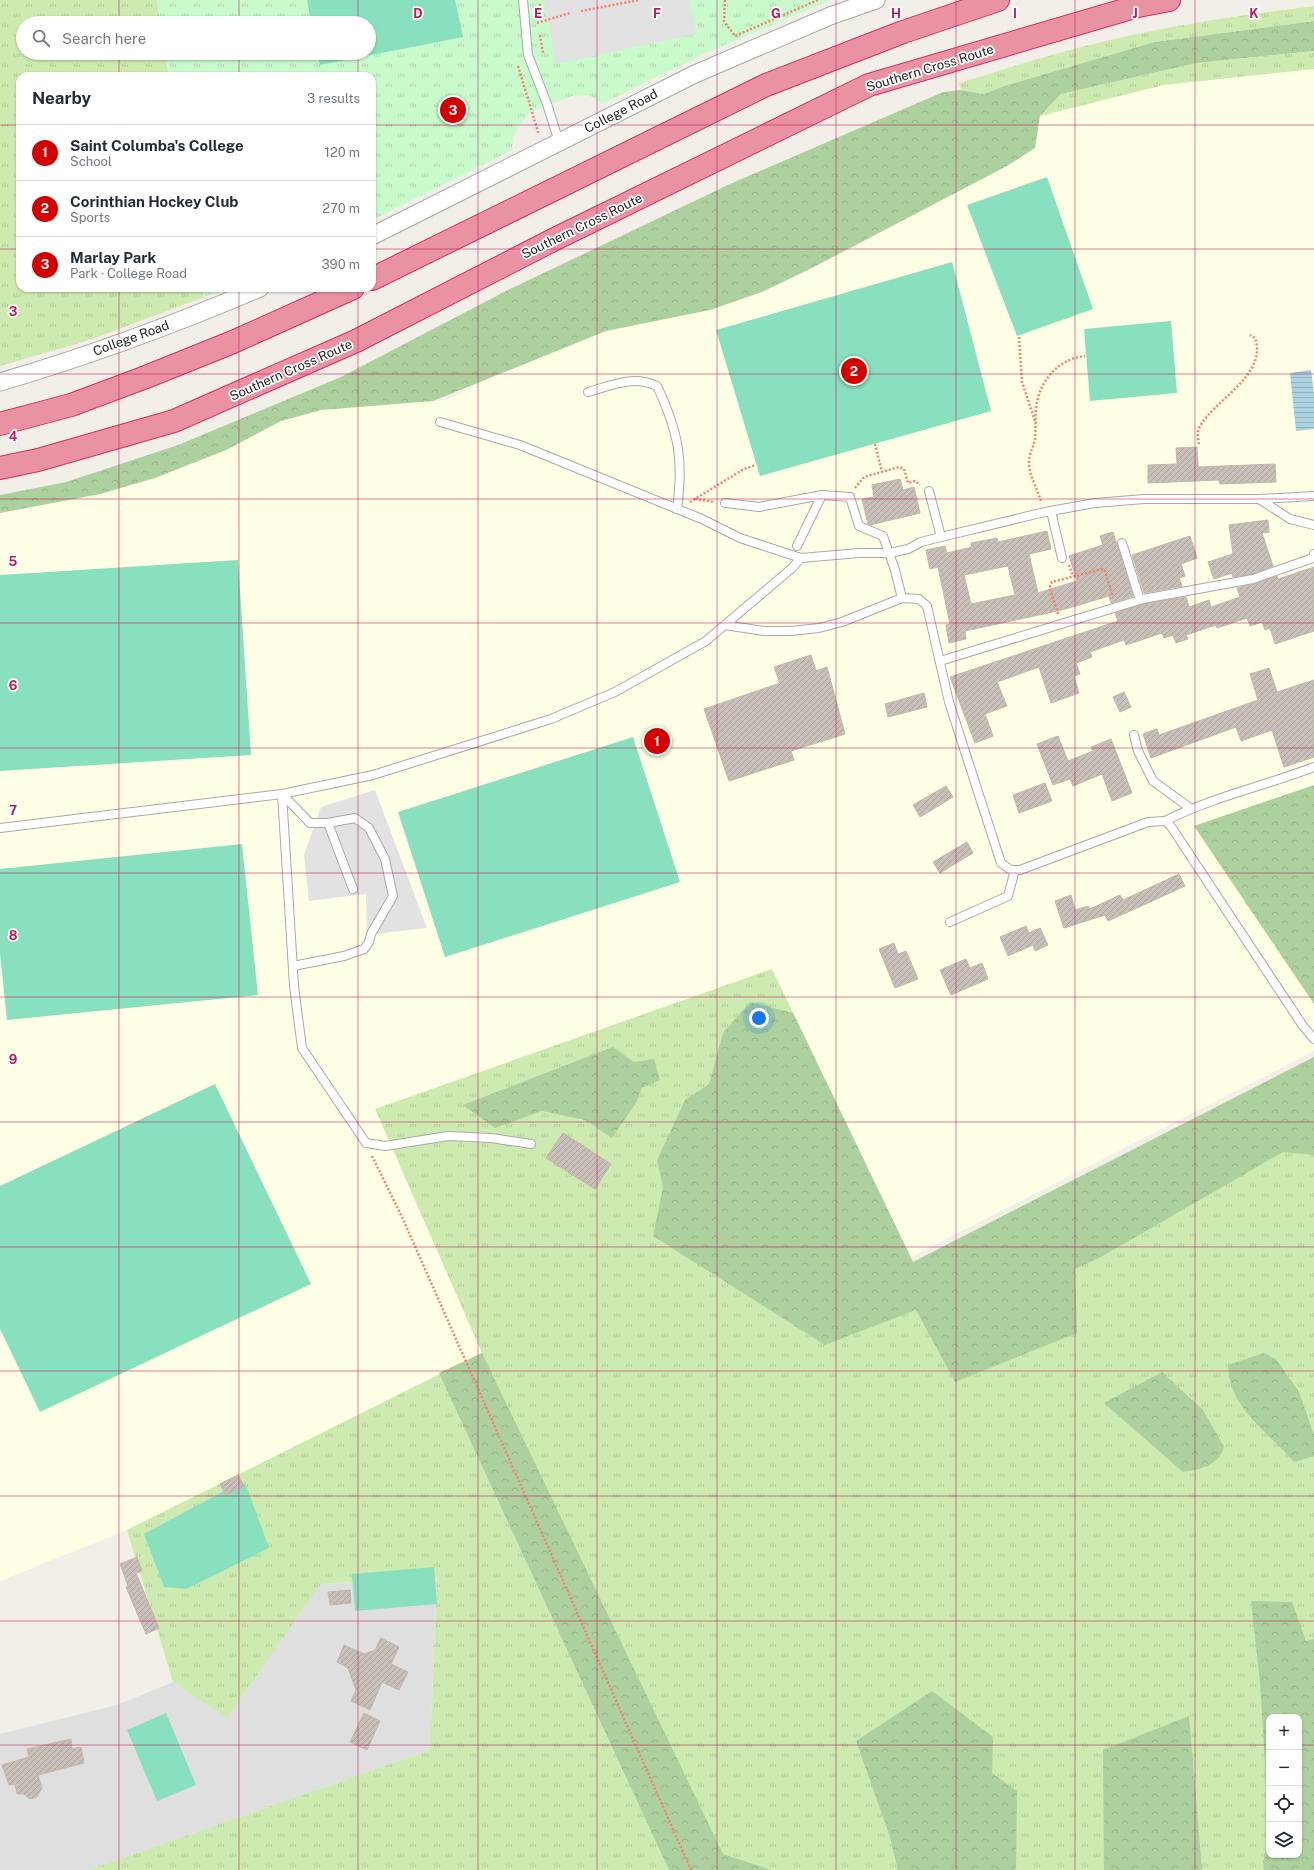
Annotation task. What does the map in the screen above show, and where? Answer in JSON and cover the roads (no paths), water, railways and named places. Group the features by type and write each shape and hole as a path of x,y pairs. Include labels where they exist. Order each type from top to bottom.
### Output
{"highway":[{"path":"376,277 766,86 903,32 998,0"},
{"name":"Southern Cross Route","path":"0,468 38,460 174,421 356,341 555,239 869,85 1138,6 1169,0"},
{"path":"0,424 71,405 146,377 233,342 344,292"}],"street":[{"name":"College Road","path":"376,234 695,74 830,16 876,0"},
{"name":"College Road","path":"0,382 64,363 215,307 251,292"}],"lane":[{"path":"523,0 528,55 547,104 559,142"},
{"path":"588,392 625,381 644,380 657,386 669,411 681,460 681,481 677,509"},
{"path":"440,422 520,445 677,509 740,538 800,558 859,553 890,553 908,549 921,542 941,537 1048,512 1095,503 1144,499 1259,500 1314,496"},
{"path":"929,491 941,537"},
{"path":"797,546 822,495"},
{"path":"725,503 759,507 822,495 850,497 859,526 883,536 890,553 902,598"},
{"path":"1259,500 1290,520 1314,525"},
{"path":"1048,512 1065,560"},
{"path":"1122,543 1140,600"},
{"path":"940,661 1140,600 1253,579 1312,558 1314,554"},
{"path":"0,828 282,794 373,775 551,719 622,689 706,641 792,568 800,558"},
{"path":"725,625 764,631 791,631 819,628 842,622 902,598 919,599 927,606 949,702 1002,863 1010,870 1020,870 1148,822 1165,821 1190,808 1273,782 1314,767"},
{"path":"1134,735 1138,751 1153,782 1190,808"},
{"path":"282,794 310,823 328,823 355,818 369,828 385,859 393,896 378,920 371,934 370,942 364,949 344,956 293,966"},
{"path":"282,794 293,966 302,1048 366,1143 385,1146 448,1136 491,1138 531,1144"},
{"path":"1165,821 1170,825 1303,1026 1314,1039"},
{"path":"328,823 353,890"},
{"path":"950,922 1008,896 1015,870"}],"water":[{"path":"1311,370 1314,393 1314,429 1296,431 1290,373"}],"place":[{"name":"Marlay Park","path":"453,110"},
{"name":"Corinthian Hockey Club","path":"854,371"},
{"name":"Saint Columba's College","path":"657,741"}]}
